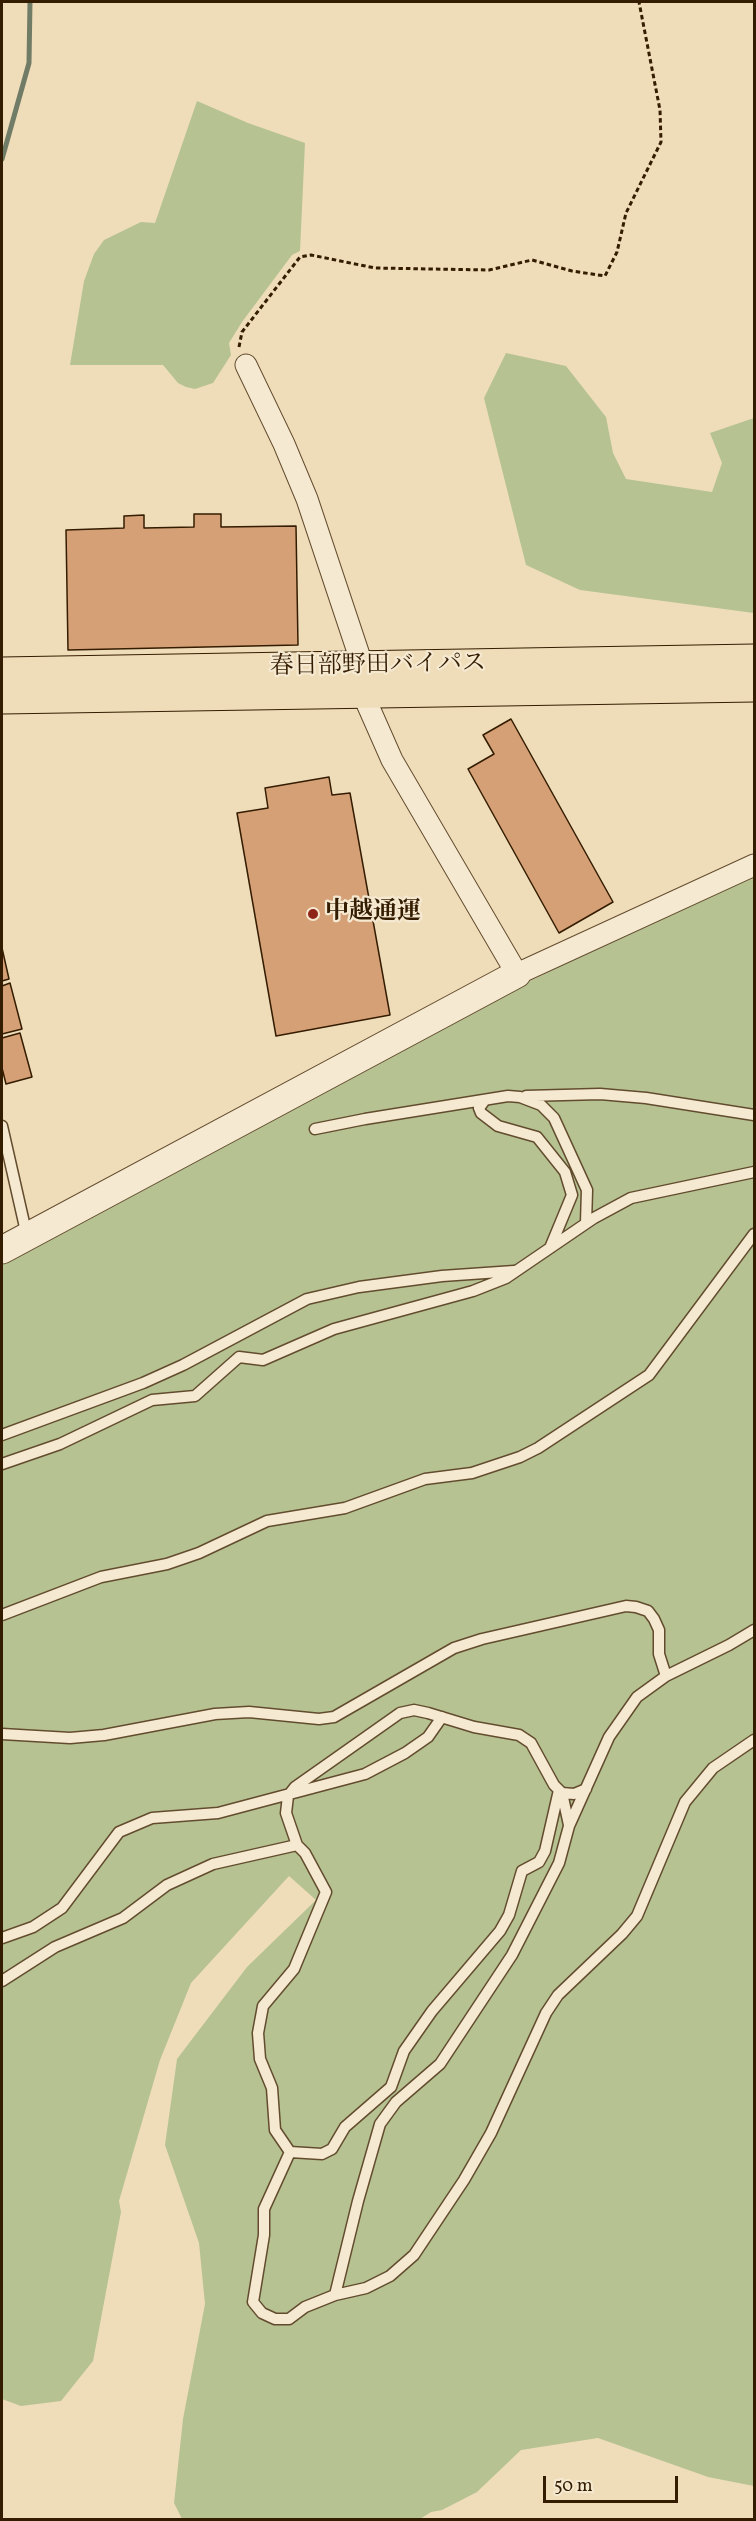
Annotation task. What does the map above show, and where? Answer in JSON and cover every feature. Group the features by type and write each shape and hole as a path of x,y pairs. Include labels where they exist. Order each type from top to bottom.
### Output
{"highway":[{"name":"春日部野田バイパス","path":"2,697 754,661"},
{"name":"春日部野田バイパス","path":"2,674 754,686"}],"street":[{"path":"246,365 284,444 306,499 363,679 392,760 517,975"},
{"path":"2,1250 517,975 754,865"}],"lane":[{"path":"315,1129 485,1100 600,1094 646,1098 754,1115"},
{"path":"520,1097 541,1105 554,1118 587,1190 586,1223"},
{"path":"485,1100 479,1108 481,1113 498,1126 537,1137 565,1172 572,1195 549,1249"},
{"path":"2,1126 27,1236"},
{"path":"2,1464 60,1444 152,1400 195,1396 239,1357 264,1360 334,1329 473,1291 506,1278 586,1223 631,1198 754,1172"},
{"path":"2,1615 101,1576 167,1564 199,1553 267,1521 345,1508 425,1479 472,1473 520,1457 538,1448 649,1375 754,1234"},
{"path":"2,1435 143,1383 183,1365 307,1299 359,1287 442,1276 518,1271"},
{"path":"2,1734 70,1738 104,1736 214,1714 249,1712 319,1719 334,1717 454,1648 482,1639 626,1606 648,1611 654,1619 658,1630 659,1654 666,1676"},
{"path":"335,2295 380,2124 396,2102 440,2064 512,1955 559,1863 569,1826 609,1737 637,1697 666,1676 754,1630"},
{"path":"290,2152 275,2130 272,2088 260,2059 258,2033 263,2006 294,1969 326,1892 305,1853 297,1845 286,1813 288,1796 295,1787 400,1713 414,1710 474,1727 519,1736 531,1743 560,1791 569,1826"},
{"path":"2,1938 33,1927 62,1908 119,1832 152,1818 218,1813 366,1774 405,1753 428,1737 442,1717"},
{"path":"290,2152 264,2209 264,2235 253,2302 261,2313 275,2319 290,2319 305,2307 335,2295 366,2288 382,2280 414,2255 464,2180 491,2133 552,2004 558,1995 638,1916 686,1802 712,1768 754,1740"},
{"path":"560,1791 574,1794 586,1789"},
{"path":"290,2152 322,2154 332,2149 345,2127 391,2087 404,2051 432,2011 501,1931 509,1915 522,1871 539,1862 545,1851 560,1791"},
{"path":"2,1981 55,1947 123,1918 167,1885 213,1864 297,1845"}],"path":[{"path":"246,365 239,346 242,332 300,257 311,255 375,268 489,270 532,260 572,271 605,276 617,252 626,213 661,142 660,110 639,2"}],"green space":[{"path":"197,101 248,123 305,143 300,251 292,255 242,322 229,343 231,355 213,383 195,389 186,387 178,383 163,365 70,365 84,281 94,254 104,240 141,222 155,223"},
{"path":"506,353 566,366 606,417 613,453 626,479 712,492 722,463 710,433 754,418 754,613 580,590 526,565 484,398"},
{"path":"754,873 754,2486 708,2477 598,2438 521,2450 477,2492 420,2519 182,2519 174,2503 183,2419 205,2304 199,2243 165,2145 177,2059 247,1967 316,1900 289,1876 191,1983 160,2060 119,2201 121,2212 93,2361 61,2401 21,2406 2,2399 2,1260 530,981"}],"building":[{"path":"194,514 221,514 221,527 296,526 298,645 68,650 66,530 124,528 124,516 144,515 144,528 194,527"},
{"path":"511,719 613,902 559,933 468,769 494,754 483,735"},
{"name":"中越通運","path":"329,777 332,795 350,793 390,1015 276,1036 237,813 268,808 265,788"},
{"path":"2,948 9,979 2,981"},
{"path":"10,983 22,1029 2,1034 2,986"},
{"path":"20,1033 32,1077 6,1084 2,1068 2,1038"}],"waterway":[{"path":"2,159 29,63 30,2"}],"place":[{"name":"中越通運","path":"313,914"}]}
